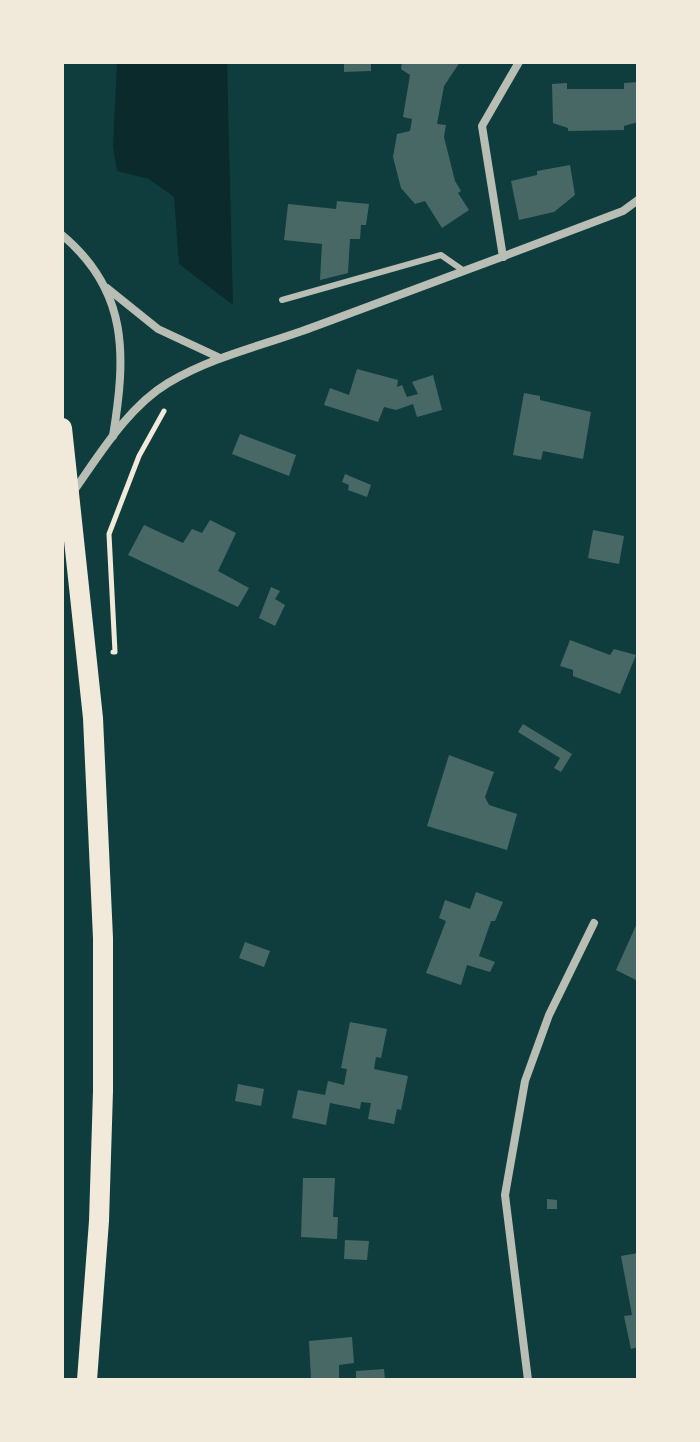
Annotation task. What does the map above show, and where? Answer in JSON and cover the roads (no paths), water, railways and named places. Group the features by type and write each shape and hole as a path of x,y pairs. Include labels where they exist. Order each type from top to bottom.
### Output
{"main road":[{"path":"62,428 66,496 93,718 103,938 99,1221 87,1380"}],"street":[{"path":"503,257 482,126 519,62"},
{"path":"66,496 142,403 167,383 218,357 298,333 503,257 623,211 638,200"},
{"path":"62,235 83,252 107,287 158,329 218,357"},
{"path":"107,287 122,352 113,437"},
{"path":"528,1380 505,1195 525,1081 549,1015 594,923"}],"lane":[{"path":"282,300 441,255 464,271"}],"water":[{"path":"117,62 227,62 233,305 179,264 174,197 149,179 117,171 113,147"}]}
